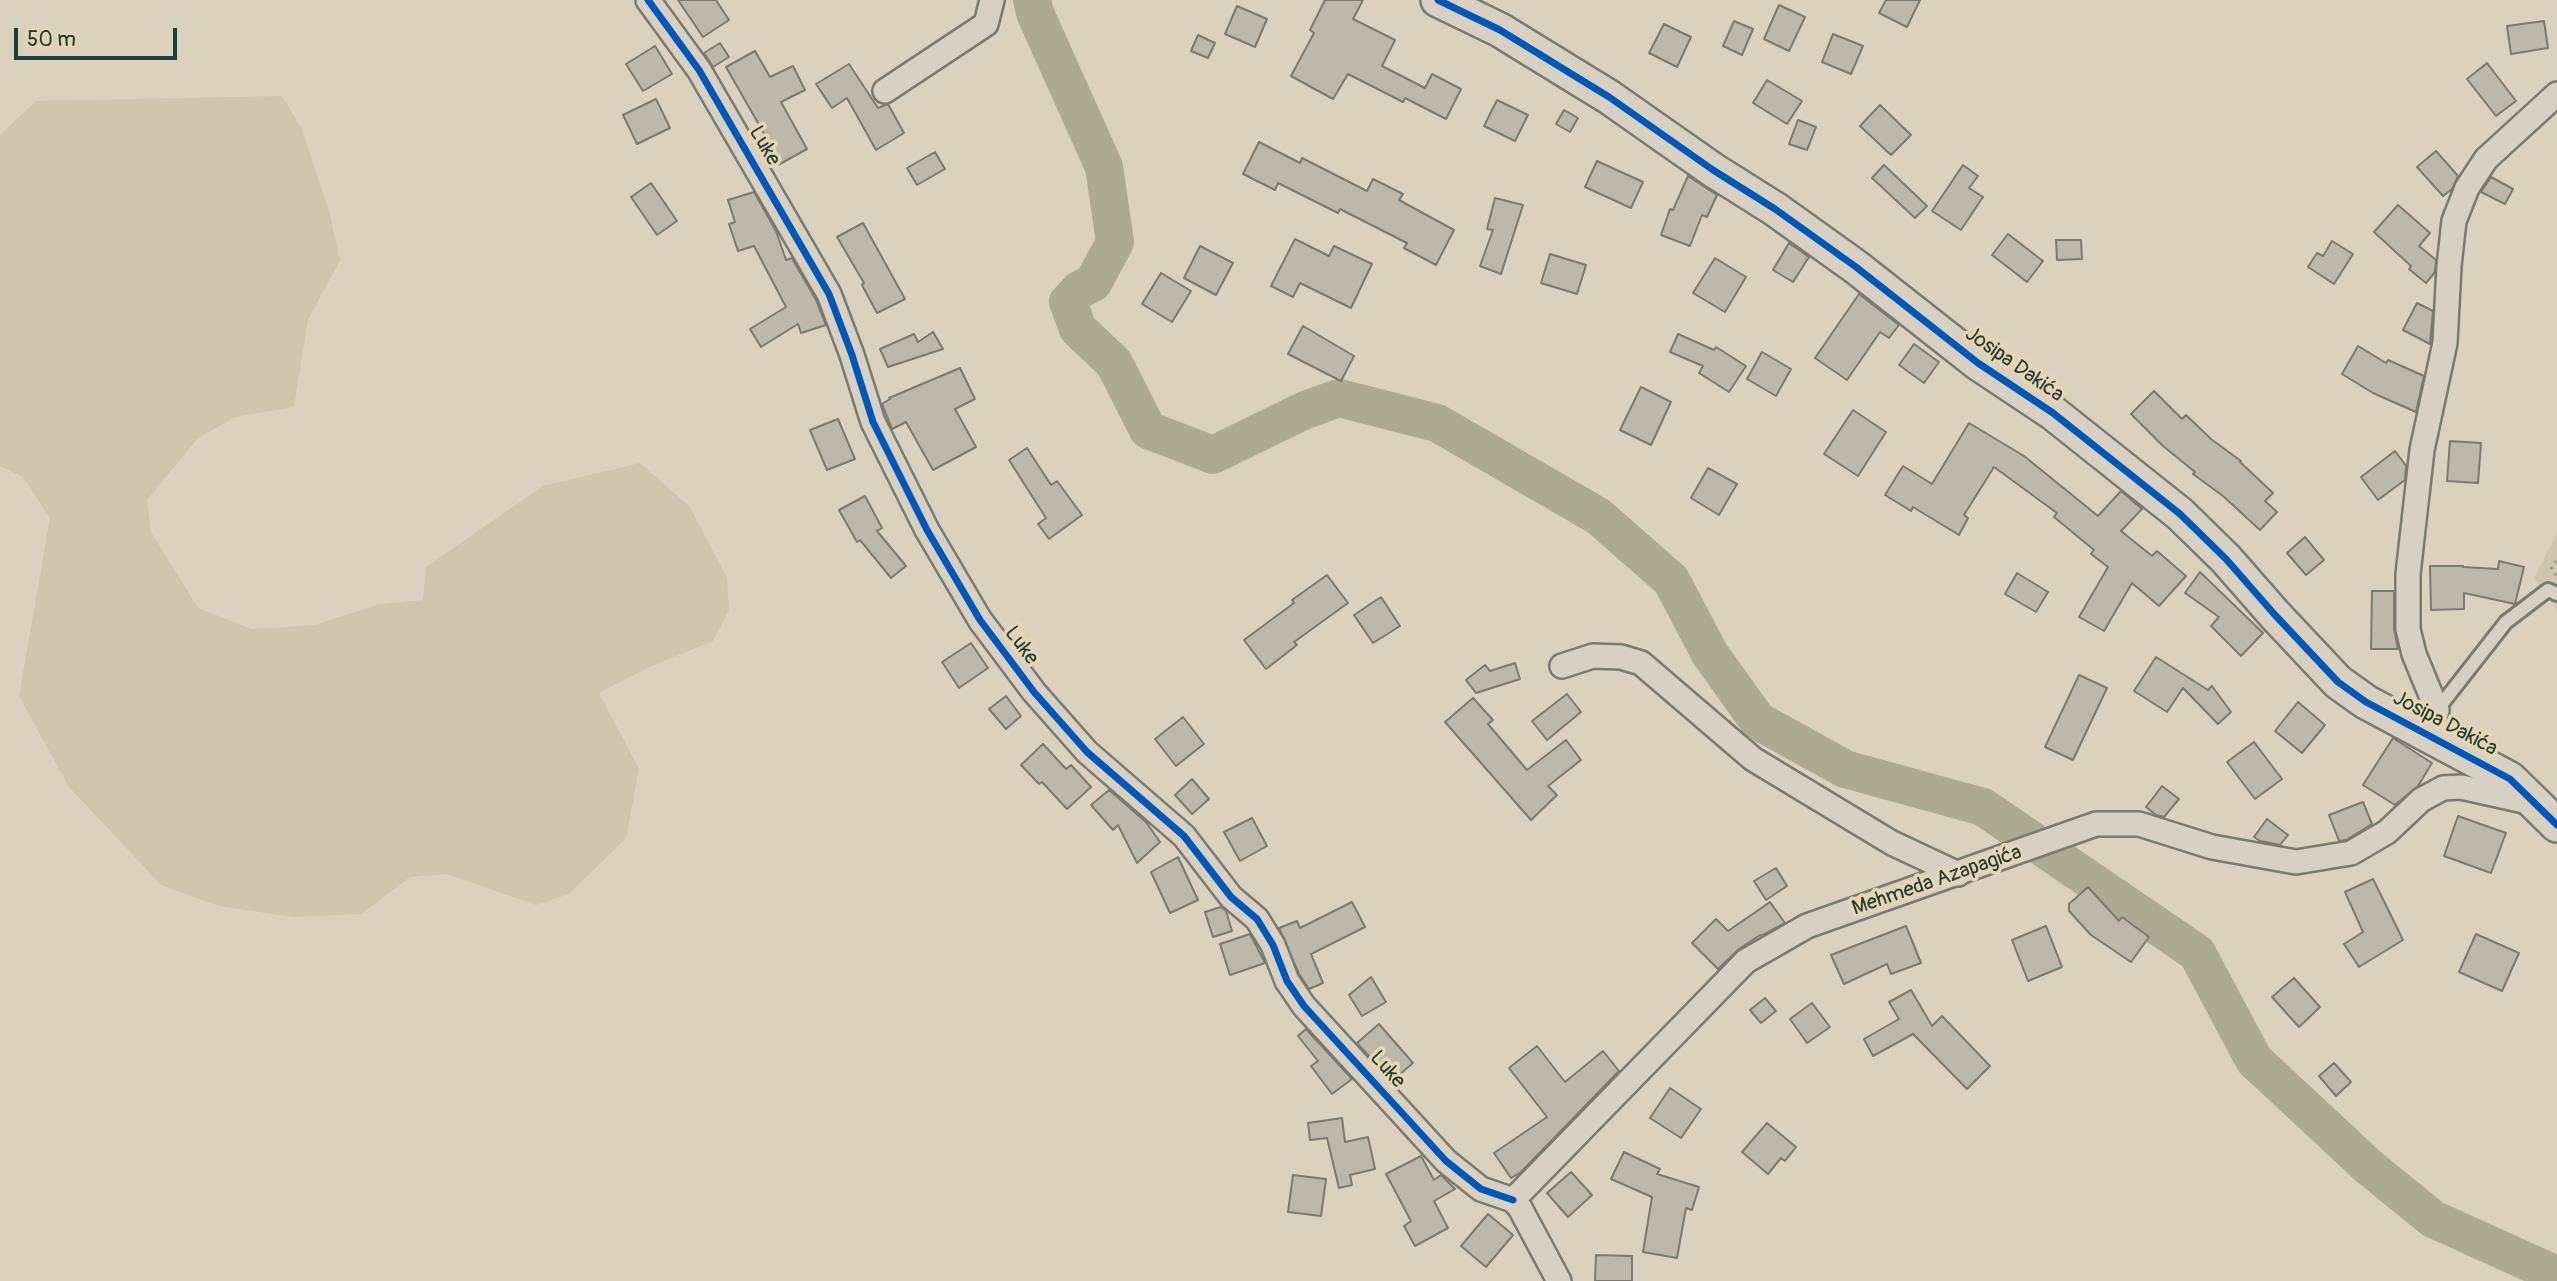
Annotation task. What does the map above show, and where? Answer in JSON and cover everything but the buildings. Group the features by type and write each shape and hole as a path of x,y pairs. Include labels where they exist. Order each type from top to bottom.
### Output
{"main road":[{"name":"Josipa Dakića","path":"1438,0 1500,30 1609,97 1856,267 1978,363 2053,413 2180,514 2226,559 2283,625 2338,682 2366,702 2434,723 2510,779 2545,814"}],"street":[{"name":"Luke","path":"648,0 699,70 829,294 873,422 927,530 980,620 1034,692 1087,752 1184,836 1231,897 1257,919 1273,945 1287,981 1304,1006 1446,1161 1481,1189 1513,1200"},
{"path":"885,90 986,24 992,0"},
{"path":"2434,723 2408,629 2407,574 2422,450 2445,343 2454,220 2467,188 2486,159 2557,94"},
{"path":"1562,666 1593,656 1621,657 1641,663 1753,759 1892,843 1958,874"},
{"name":"Mehmeda Azapagića","path":"1513,1200 1746,961 1807,926 2096,824 2139,824 2212,847 2296,862 2351,853 2387,832 2421,800 2443,788 2461,787 2545,814"},
{"path":"1513,1200 1559,1281"}],"lane":[{"path":"2434,723 2506,622 2548,590 2557,594"}],"path":[{"path":"2557,559 2552,568 2557,576"}],"shaded area":[{"path":"282,96 302,129 329,211 340,260 308,320 294,407 235,417 197,439 147,500 151,532 198,608 252,629 315,625 380,604 423,600 426,567 543,486 640,463 690,507 727,578 729,610 713,641 647,668 599,693 639,769 626,838 569,894 536,905 447,874 410,877 361,914 293,917 219,906 161,885 69,787 19,696 50,518 23,477 0,466 0,135 36,101"},
{"path":"2557,533 2557,610 2534,578"}],"waterway":[{"path":"1032,0 1035,13 1104,167 1115,242 1093,283 1079,290 1068,302 1078,329 1114,363 1148,430 1213,455 1305,410 1339,398 1437,423 1598,516 1671,580 1710,654 1758,721 1845,769 1983,807 2197,953 2254,1060 2369,1167 2433,1219 2557,1275"}],"cycle path":[{"path":"648,0 699,70 829,294 873,422 927,530 980,620 1034,692 1087,752 1184,836 1231,897 1257,919 1273,945 1287,981 1304,1006 1446,1161 1481,1189 1513,1200"},
{"path":"1438,0 1500,30 1609,97 1856,267 1978,363 2053,413 2180,514 2226,559 2338,682 2366,702 2510,779 2557,825"}]}
